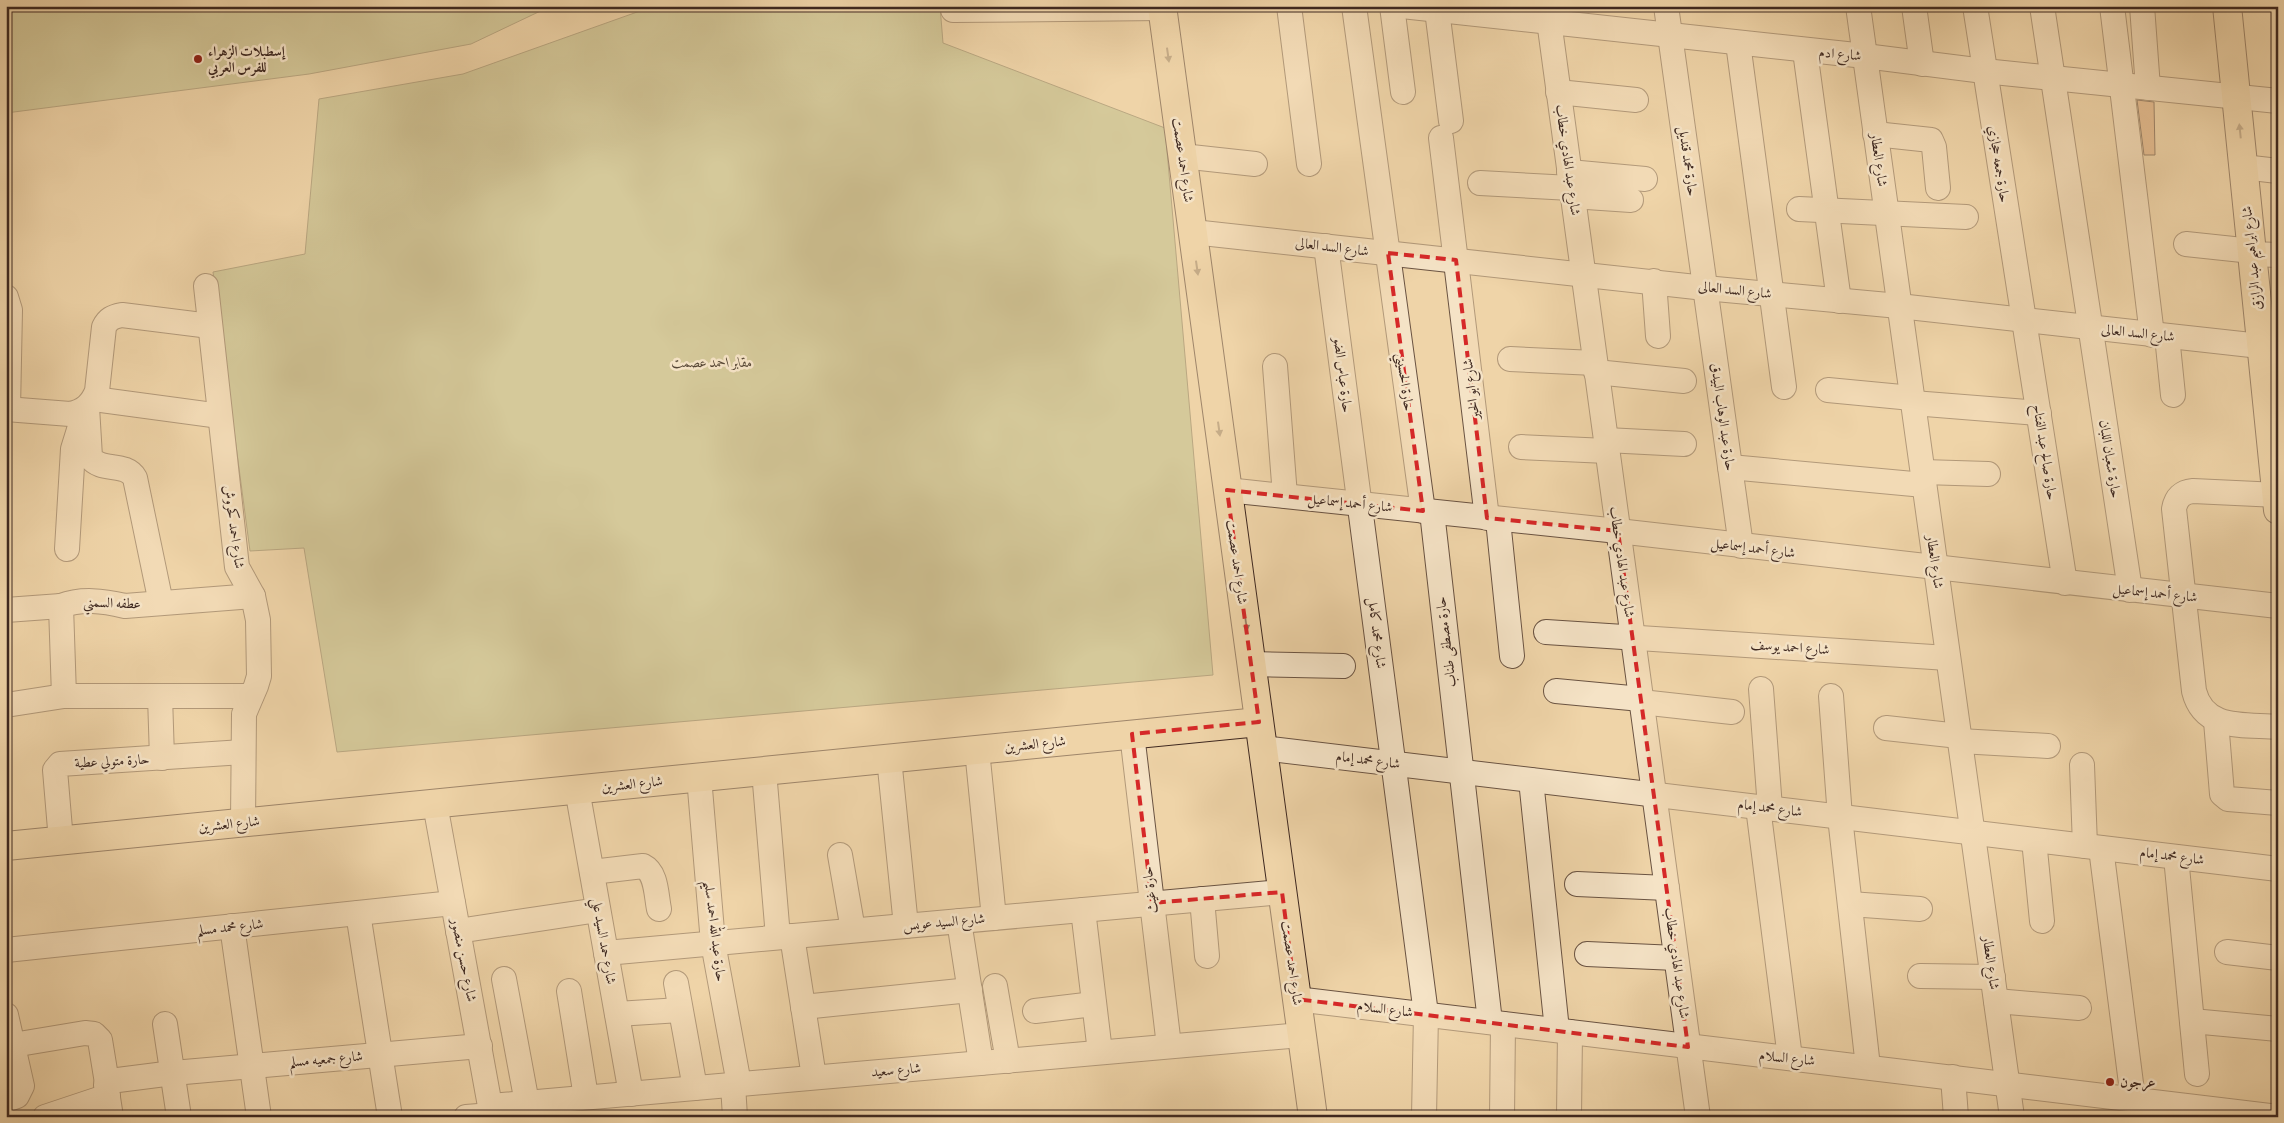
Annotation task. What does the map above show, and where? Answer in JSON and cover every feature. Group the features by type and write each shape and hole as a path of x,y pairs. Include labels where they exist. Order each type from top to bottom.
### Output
{"main road":[{"name":"شارع ابراهيم عبد الرازق","path":"2227,6 2243,167 2260,253 2270,348 2277,500"},
{"name":"شارع احمد عصمت","path":"1162,7 1312,1117"},
{"name":"شارع العشرين","path":"6,846 1259,722"}],"street":[{"path":"1289,6 1309,164"},
{"name":"حارة الحسيني","path":"1354,6 1388,254 1427,512"},
{"path":"1392,6 1403,92"},
{"name":"شارع ادم","path":"1402,6 1548,14 1670,35 2053,79 2122,84 2278,101"},
{"name":"حارة محمد قنديل","path":"1666,6 1706,288"},
{"name":"شارع العطار","path":"1858,6 2012,1117"},
{"path":"1914,6 1922,64"},
{"name":"حارة جمعه حجازي","path":"1975,6 2024,321"},
{"name":"حارة شعبان اللبان","path":"2042,6 2130,590"},
{"path":"2112,6 2160,336 2173,394"},
{"path":"2142,6 2148,88"},
{"path":"953,10 1162,7"},
{"name":"شارع ابو الخير","path":"1430,8 1446,130 1456,260 1512,656"},
{"name":"شارع عبد الهادي خطاب","path":"1548,14 1698,1117"},
{"path":"1738,43 1784,387"},
{"path":"1805,51 1840,301"},
{"path":"1558,92 1636,100"},
{"path":"1876,134 1932,142 1938,188"},
{"path":"1182,156 1255,164"},
{"path":"2243,167 2278,171"},
{"path":"1480,183 1571,185 1644,179"},
{"path":"1571,185 1631,200"},
{"path":"1799,209 1966,217"},
{"name":"شارع السد العالى","path":"1192,232 1583,273 1706,288 1899,306 2270,348"},
{"path":"2186,244 2260,253"},
{"name":"حارة عباس الضو","path":"1326,246 1360,503"},
{"path":"1654,281 1658,336"},
{"name":"شارع احمد كحروش","path":"206,286 237,567 253,596 258,620 259,676 244,714 243,822"},
{"name":"حارة عبد الوهاب البيدق","path":"1706,288 1741,546"},
{"path":"6,297 10,310 7,409 70,414 79,412 91,403 220,416"},
{"path":"66,549 73,449 77,433 97,391 104,327 108,320 114,316 122,316 210,326"},
{"name":"حارة صالح عبد الفتاح","path":"2024,321 2065,582"},
{"path":"1510,359 1596,368 1684,381"},
{"path":"1275,366 1285,496"},
{"path":"1828,390 2038,413"},
{"path":"91,403 90,457 99,465 128,470 135,478 161,603"},
{"path":"1522,448 1684,444"},
{"path":"1730,467 1923,478 1988,474"},
{"name":"شارع أحمد إسماعيل","path":"1227,490 1618,531 2278,606"},
{"path":"2277,500 2193,491 2182,494 2178,498 2174,509 2182,596 2196,698 2203,712 2216,721 2278,727"},
{"name":"شارع محمد كامل","path":"1360,503 1426,1014 1424,1117"},
{"name":"حارة مصطفى طناب","path":"1427,512 1496,1023 1502,1117"},
{"name":"عطفه السمني","path":"6,610 61,606 85,601 104,601 125,606 253,596"},
{"path":"61,606 64,696"},
{"name":"شارع احمد يوسف","path":"1546,632 1948,658"},
{"path":"1251,664 1343,666"},
{"path":"1761,689 1764,808 1790,1058"},
{"path":"1556,691 1732,712"},
{"path":"6,705 64,696 251,696"},
{"path":"160,696 162,758"},
{"path":"1831,696 1840,817 1868,1067"},
{"path":"2216,721 2222,794 2228,800 2278,803"},
{"path":"1886,728 1960,739 2048,746"},
{"name":"حارة غيث","path":"1132,734 1169,1046"},
{"name":"شارع محمد إمام","path":"1262,748 2278,869"},
{"path":"977,750 994,918"},
{"name":"حارة متولي عطية","path":"61,841 55,770 60,764 244,752"},
{"path":"889,758 906,926"},
{"path":"2082,765 2093,847 2140,1105"},
{"path":"764,771 785,937 803,1006 814,1078"},
{"name":"حارة عبد الله احمد سليم","path":"699,777 713,943 736,1084 735,1117"},
{"path":"1531,780 1563,1031 1569,1117"},
{"name":"شارع حمد السيد علي","path":"577,789 630,1094"},
{"name":"شارع حسن منصور","path":"435,804 491,1112"},
{"path":"2034,840 2042,921"},
{"path":"840,855 853,930"},
{"path":"2176,857 2197,1074"},
{"path":"592,872 643,866 648,868 653,875 659,908"},
{"path":"1577,884 1666,888"},
{"name":"شارع السيد عويس","path":"606,953 1282,892"},
{"path":"1202,899 1207,956"},
{"name":"شارع محمد مسلم","path":"6,950 453,903"},
{"path":"1850,904 1920,909"},
{"path":"458,931 598,910"},
{"path":"1083,910 1100,1052"},
{"path":"358,913 390,1117"},
{"path":"959,921 981,1063"},
{"path":"232,926 259,1117"},
{"path":"2227,952 2278,958"},
{"path":"1587,954 1676,958"},
{"path":"1920,976 1993,977"},
{"path":"504,978 526,1103"},
{"path":"676,984 694,1088"},
{"path":"995,986 1008,1060"},
{"path":"803,1006 970,990"},
{"path":"569,991 586,1097"},
{"name":"شارع السلام","path":"1296,998 1953,1077 2140,1105 2212,1113 2278,1117"},
{"path":"1996,1001 2079,1008"},
{"path":"1035,1011 1094,1004"},
{"path":"617,1014 680,1010"},
{"path":"6,1015 13,1045 14,1093"},
{"path":"2192,1021 2278,1029"},
{"path":"166,1024 179,1117"},
{"path":"13,1045 85,1033 94,1034 100,1040 108,1099"},
{"name":"شارع سعيد","path":"466,1117 526,1103 586,1097 1301,1035"},
{"name":"شارع جمعيه مسلم","path":"45,1117 108,1099 110,1081 172,1073 480,1046"},
{"path":"1953,1077 1956,1117"}],"highlighted area":[{"path":"1388,253 1456,260 1487,518 1618,531 1688,1047 1296,999 1282,892 1152,903 1132,734 1259,722 1227,490 1423,511"}],"green space":[{"name":"إسطبلات الزهراء للفرس العربي","path":"6,6 551,6 471,44 309,74 6,113"},
{"name":"مقابر احمد عصمت","path":"654,6 940,6 943,43 1165,128 1213,675 337,752 304,548 250,551 213,272 305,254 319,99 463,74"}],"building":[{"path":"2137,100 2154,102 2155,155 2144,155"}],"place":[{"name":"إسطبلات الزهراء للفرس العربي","path":"198,59"},
{"name":"عرجون","path":"2110,1082"}]}
